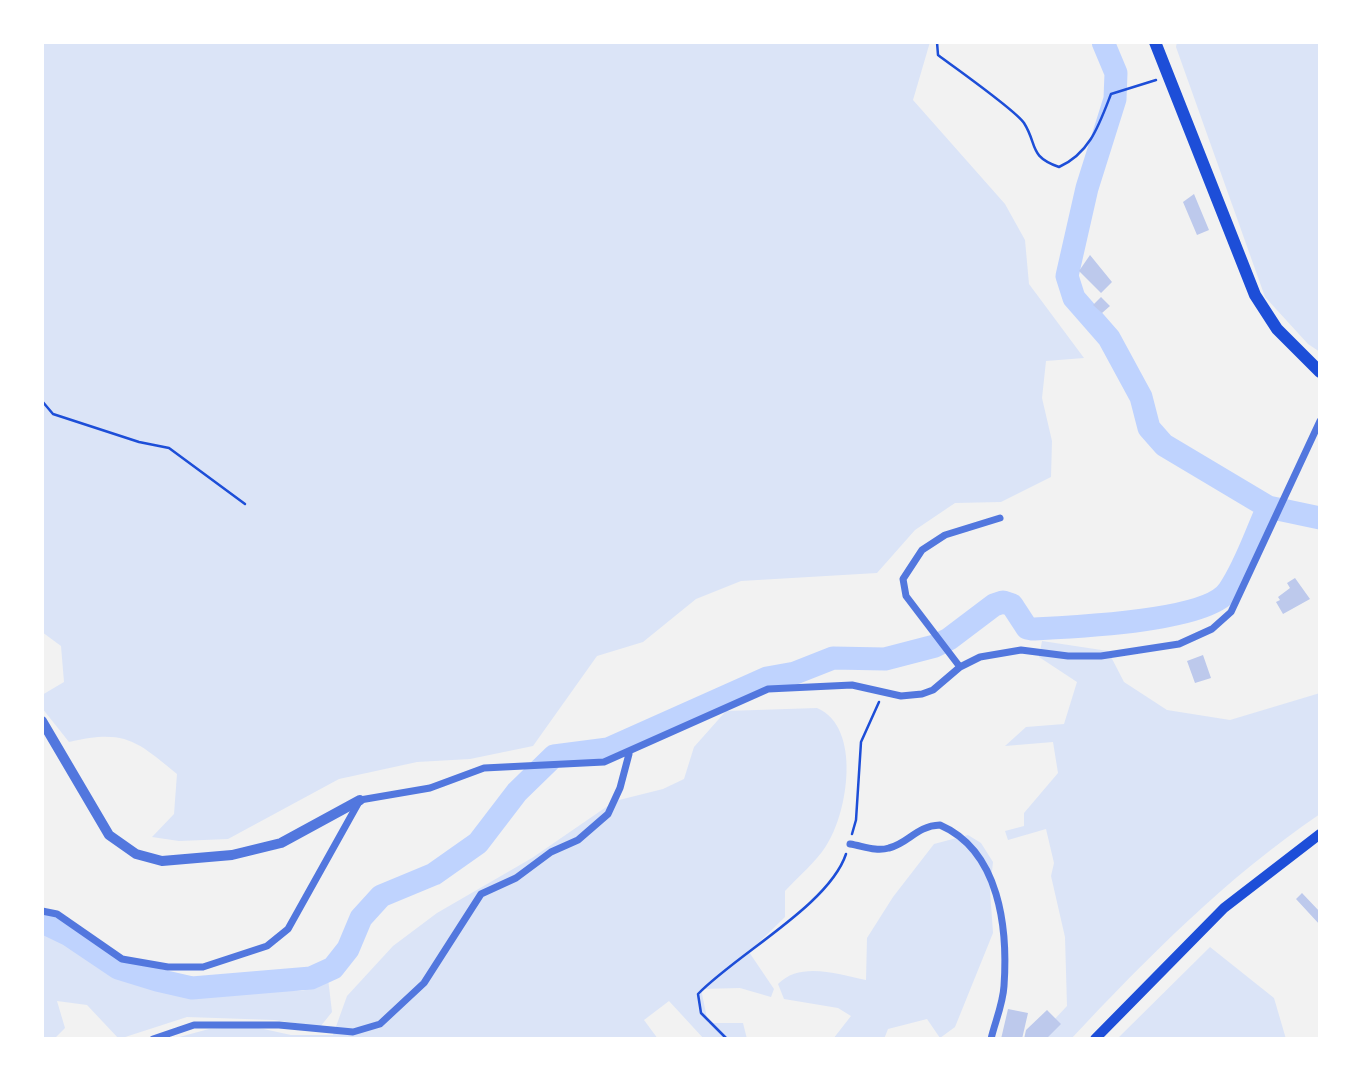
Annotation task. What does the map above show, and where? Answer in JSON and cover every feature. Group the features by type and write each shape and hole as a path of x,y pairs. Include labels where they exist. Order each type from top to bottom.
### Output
{"highway":[{"path":"1155,42 1255,295 1277,329 1320,372"}],"main road":[{"path":"1094,1039 1224,908 1320,834"}],"street":[{"path":"42,721 109,835 136,854 162,861 232,855 281,842 360,800 430,788 484,768 520,764 572,765 604,762 629,754 768,689 852,685 901,696 933,691 960,667 980,657 1021,650 1068,656 1101,656 1193,640 1212,629 1231,612 1320,421"},
{"path":"960,667 906,596 904,579 922,550 946,535 1000,518"},
{"path":"153,1039 194,1025 279,1025 353,1032 380,1024 424,983 481,894 516,878 551,852 578,840 608,814 620,788 629,754"},
{"path":"42,911 57,914 122,959 168,967 203,967 267,946 288,929 360,800"},
{"path":"850,844 879,850 893,848 914,832 940,825 971,845 988,870 998,901 1004,947 1004,989 991,1039"}],"path":[{"path":"937,42 938,55 1023,122 1034,151 1044,162 1059,167 1073,160 1087,147 1098,128 1111,94 1169,76"},
{"path":"42,401 54,414 139,442 169,448 245,504"},
{"path":"727,1039 701,1013 698,994 722,970 807,907 842,868 856,820 862,742 883,692"}],"shaded area":[{"path":"42,42 930,42 913,100 1005,204 1025,240 1029,284 1084,358 1046,361 1042,398 1052,441 1051,477 1001,502 955,503 915,530 877,573 741,581 696,599 643,642 597,656 533,746 470,759 417,762 339,779 228,839 179,841 152,837 174,814 177,774 151,753 128,740 103,737 69,742 42,708 42,695 64,682 61,646 42,632"},
{"path":"1177,42 1320,42 1320,352 1308,344 1265,297 1176,47"},
{"path":"1042,641 1108,651 1124,682 1167,710 1230,720 1320,693 1320,814 1253,864 1190,919 1071,1039 1036,1039 1067,1006 1065,937 1051,876 1054,863 1046,829 1008,840 1005,831 1024,826 1024,813 1058,773 1053,742 1005,746 1026,727 1064,724 1077,682 1039,657"},
{"path":"817,708 831,718 840,733 847,772 845,793 834,831 826,846 785,891 785,917 749,952 774,989 771,997 740,988 701,989 708,1023 743,1023 747,1039 704,1039 669,1001 644,1020 658,1039 172,1039 209,1029 250,1026 291,1035 333,1035 347,996 393,946 437,913 532,858 615,801 663,789 684,779 694,747 726,711"},
{"path":"968,835 981,843 993,862 990,890 993,933 955,1027 940,1038 927,1019 888,1029 884,1039 833,1039 851,1016 838,1008 784,999 778,984 797,973 820,971 866,980 867,938 893,897 934,844"},
{"path":"42,920 65,930 119,965 172,981 302,991 318,987 328,978 332,1012 320,1027 274,1020 187,1017 119,1039 87,1005 57,1001 65,1028 54,1039 42,1039"},
{"path":"1210,947 1274,998 1286,1039 1117,1039"}],"building":[{"path":"1194,194 1209,230 1197,235 1183,202"},
{"path":"1090,255 1112,282 1101,293 1079,271"},
{"path":"1101,297 1110,306 1102,313 1093,305"},
{"path":"1295,578 1310,599 1283,614 1276,602 1280,600 1278,597 1290,588 1287,583"},
{"path":"1203,655 1211,678 1195,683 1187,661"},
{"path":"1302,893 1320,912 1320,925 1296,899"},
{"path":"1008,1009 1028,1013 1022,1039 1001,1039"},
{"path":"1047,1010 1061,1024 1046,1039 1024,1039 1026,1030"}],"waterway":[{"path":"1103,42 1116,73 1115,99 1087,188 1067,276 1074,298 1109,338 1141,397 1149,428 1164,445 1268,507 1320,518"},
{"path":"42,922 69,935 118,968 192,988 311,978 333,968 348,949 361,918 381,896 434,874 478,843 517,792 554,756 608,749 767,678 795,673 833,658 885,659 935,646 949,639 994,605 1003,602 1012,605 1027,628 1032,629 1137,621 1195,609 1216,601 1229,590 1246,560 1268,507"}]}
